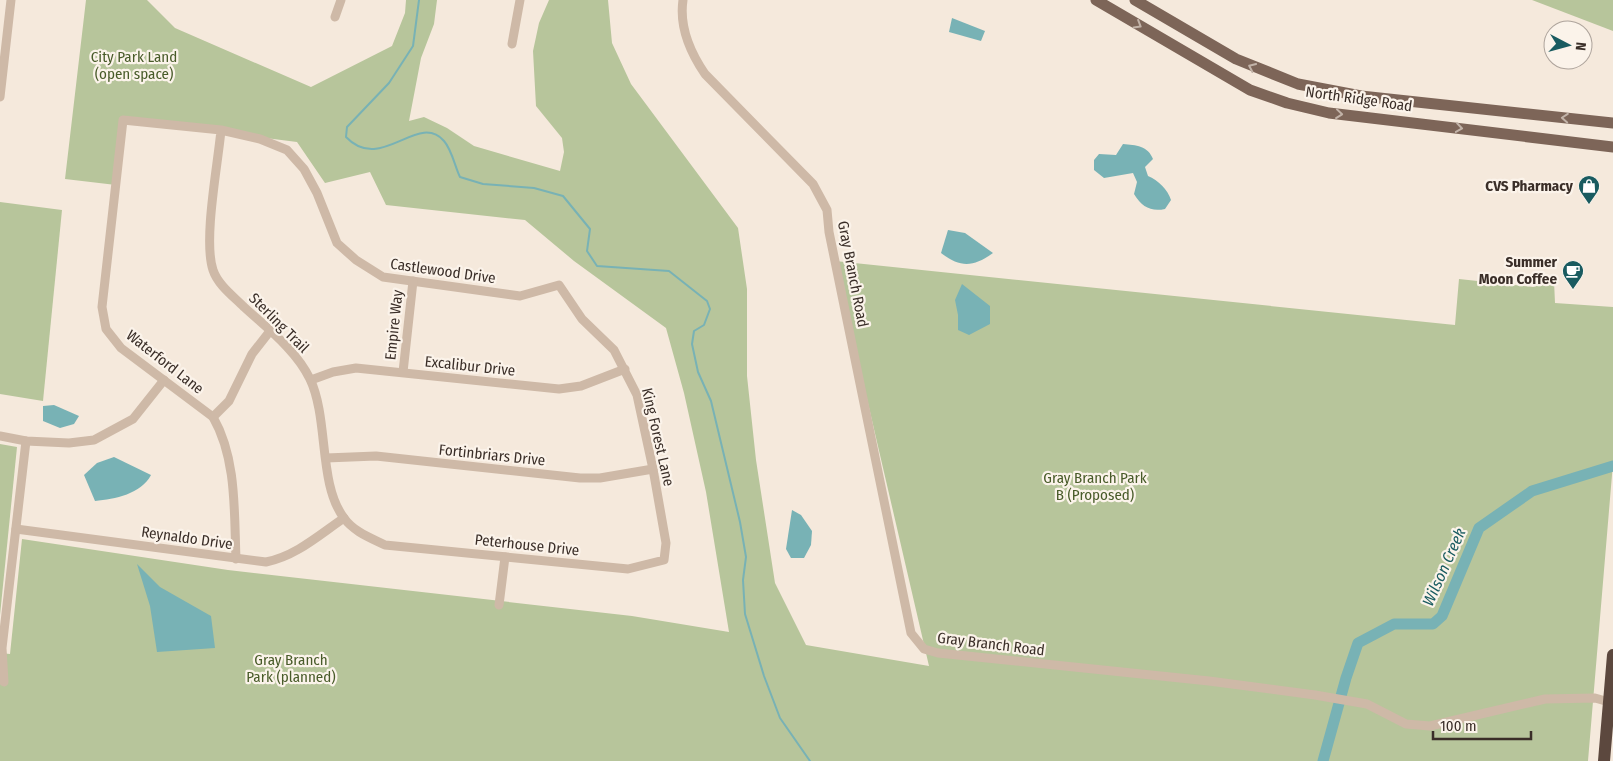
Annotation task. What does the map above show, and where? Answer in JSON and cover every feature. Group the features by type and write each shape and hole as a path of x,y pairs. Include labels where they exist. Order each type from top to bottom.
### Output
{"highway":[{"path":"1604,761 1611,702 1613,655"}],"main road":[{"name":"North Ridge Road","path":"1096,0 1250,90 1291,104 1329,113 1613,148"},
{"name":"North Ridge Road","path":"1135,0 1236,59 1298,84 1361,96 1613,123"},
{"path":"1291,104 1298,84"},
{"path":"1485,132 1488,110"}],"street":[{"path":"0,97 11,0"},
{"path":"335,17 341,0"},
{"path":"512,44 520,0"},
{"name":"Gray Branch Road","path":"683,0 685,34 696,62 705,74 813,184 827,210 831,242 911,633 924,649 938,653 1209,681 1316,695 1368,704 1406,724 1430,726 1545,699 1595,698 1611,702"},
{"name":"Castlewood Drive","path":"123,120 221,130 260,139 287,150 304,169 317,193 337,243 356,260 383,277 520,296 559,285"},
{"name":"Waterford Lane","path":"123,120 102,307 106,329 121,348 213,417 222,433 231,469 236,559"},
{"name":"Sterling Trail","path":"221,130 209,244 213,270 224,288 296,356 311,380 319,409 334,497 344,518 359,532 385,545"},
{"name":"Empire Way","path":"403,372 412,281"},
{"name":"King Forest Lane","path":"559,285 582,318 614,350 637,395 666,543 664,560"},
{"path":"213,417 229,401 252,354 270,331"},
{"name":"Excalibur Drive","path":"311,380 333,372 356,368 559,389 581,386 625,369"},
{"path":"0,436 26,441 69,443 94,440 133,420 164,380"},
{"path":"4,682 1,647 26,441"},
{"name":"Fortinbriars Drive","path":"326,458 376,456 580,478 600,478 653,469"},
{"name":"Reynaldo Drive","path":"16,529 266,562 282,558 344,518"},
{"name":"Peterhouse Drive","path":"385,545 628,569 664,560"},
{"path":"499,605 505,557"}],"green space":[{"path":"86,0 147,0 175,28 311,87 392,46 405,13 406,0 437,0 434,24 421,58 409,121 424,117 447,128 474,146 560,171 564,152 562,138 536,106 533,51 539,23 549,0 608,0 612,43 631,84 738,228 747,289 747,376 756,460 775,583 806,645 929,666 835,261 1455,325 1459,279 1533,287 1554,281 1555,303 1613,307 1613,463 1588,761 0,761 0,653 10,654 22,539 228,570 632,616 729,632 706,492 684,393 666,328 574,261 525,220 386,205 370,172 325,183 297,142 123,120 116,185 65,179"},
{"path":"1532,0 1613,0 1613,31 1593,23 1593,20 1584,20"},
{"path":"0,202 62,210 43,401 0,394"},
{"path":"0,444 17,447 0,615"}],"water":[{"path":"952,18 985,31 981,41 949,32"},
{"path":"1123,144 1141,147 1151,155 1153,159 1145,167 1148,176 1162,186 1170,196 1171,200 1165,209 1155,210 1147,208 1140,202 1134,194 1137,182 1133,173 1104,178 1094,170 1094,160 1099,154 1116,155"},
{"path":"948,230 965,233 993,253 980,261 967,264 948,258 941,253"},
{"path":"962,284 990,306 990,324 969,335 958,330 955,300"},
{"path":"54,405 79,416 74,424 60,428 43,421 43,406"},
{"path":"114,457 151,475 141,487 134,491 119,497 95,501 84,475 97,463"},
{"path":"792,510 801,515 812,531 811,545 804,558 791,558 786,549"},
{"path":"137,564 160,587 211,616 215,648 157,652 150,606"}],"waterway":[{"path":"419,0 413,46 389,83 347,127 346,137 359,147 372,149 386,147 423,133 434,134 447,145 460,177 483,184 534,188 563,196 590,229 587,251 597,266 669,271 707,301 710,309 704,325 694,331 692,344 698,372 711,401 740,522 746,557 743,580 745,614 764,676 780,718 810,761"},
{"name":"Wilson Creek","path":"1323,761 1346,678 1358,643 1394,624 1433,624 1442,616 1479,528 1532,491 1613,466"}],"place":[{"name":"CVS Pharmacy","path":"1589,205"},
{"name":"Summer Moon Coffee","path":"1573,290"}],"park label":[{"name":"City Park Land (open space)","path":"134,66"},
{"name":"Gray Branch Park B (Proposed)","path":"1095,486"},
{"name":"Gray Branch Park (planned)","path":"291,668"}]}
